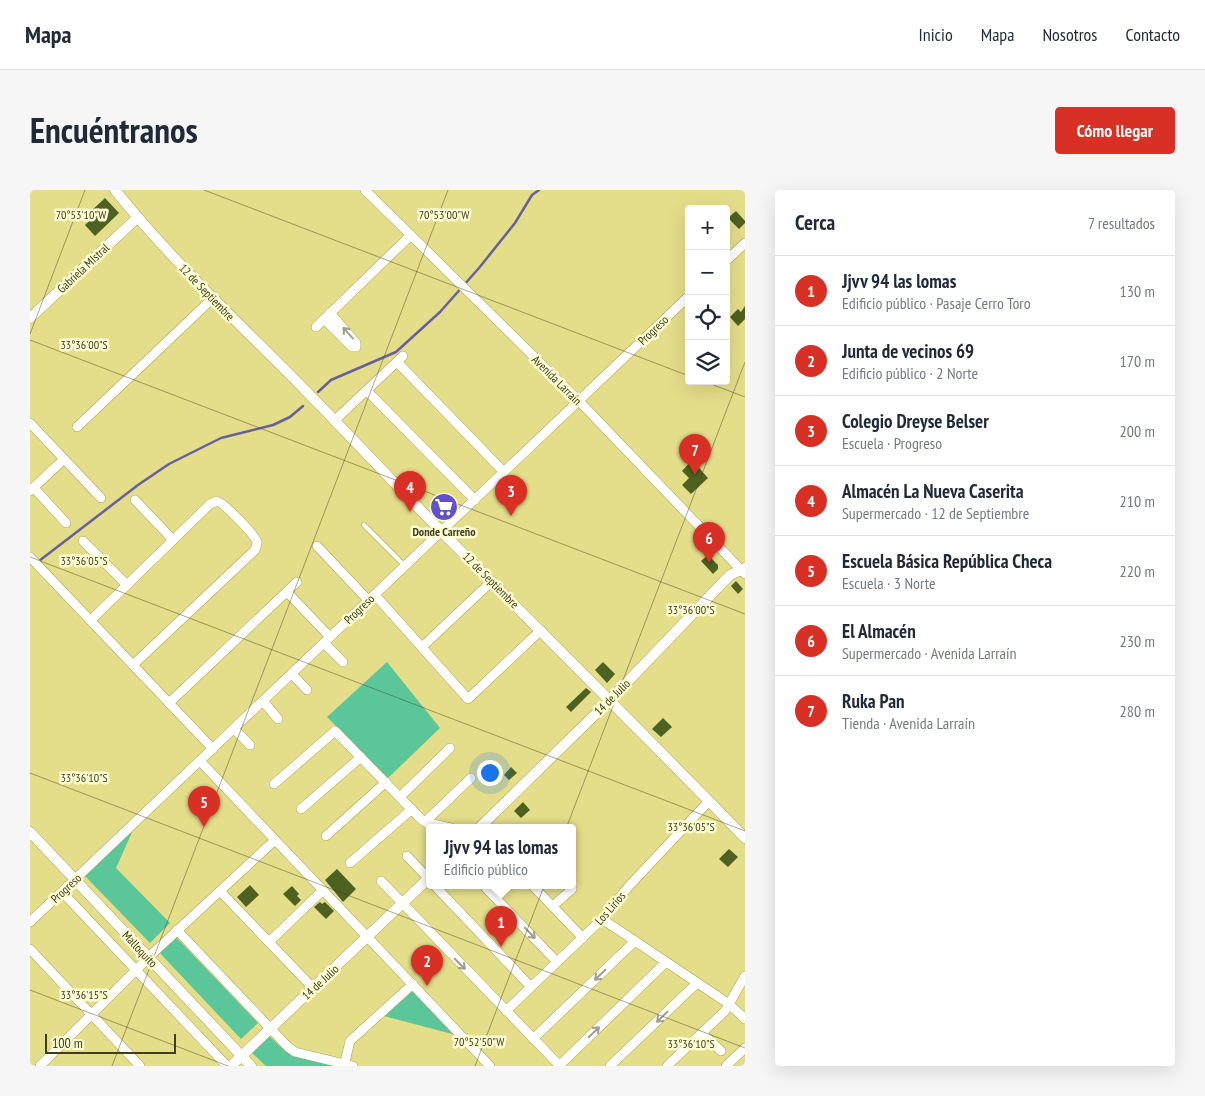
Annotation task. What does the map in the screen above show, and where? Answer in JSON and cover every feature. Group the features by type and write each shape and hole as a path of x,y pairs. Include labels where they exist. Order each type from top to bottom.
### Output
{"street":[{"name":"12 de Septiembre","path":"115,190 137,218 212,299 316,402 745,838"},
{"name":"Avenida Larraín","path":"365,190 579,401 744,570"},
{"name":"Gabriela MIstral","path":"30,318 137,218"},
{"path":"316,327 410,236"},
{"path":"730,257 745,243"},
{"path":"77,427 212,299"},
{"name":"Progreso","path":"30,922 685,300"},
{"path":"334,421 400,359 504,472"},
{"path":"367,390 475,500"},
{"path":"30,423 100,498"},
{"path":"64,459 32,490 66,523"},
{"path":"135,500 173,540"},
{"path":"91,620 210,504 217,501 224,505 254,537 257,544 255,550 133,665"},
{"path":"83,541 127,585"},
{"path":"317,546 422,648 468,699 541,630"},
{"path":"30,557 213,749"},
{"name":"14 de Julio","path":"483,824 610,700 730,575 744,570"},
{"path":"422,648 492,581"},
{"path":"169,703 297,582"},
{"path":"286,592 344,662"},
{"path":"292,674 307,690"},
{"path":"263,701 278,719"},
{"path":"234,729 250,745"},
{"path":"274,784 335,731 429,824 471,778"},
{"path":"400,797 450,748"},
{"path":"301,809 361,757"},
{"path":"200,761 490,1066"},
{"path":"326,836 386,782"},
{"name":"Los Lirios","path":"506,1011 602,919 633,882 709,801"},
{"path":"350,863 412,809"},
{"name":"Malloquito","path":"30,832 251,1066"},
{"path":"53,1066 43,1063 177,930 275,840"},
{"path":"407,856 426,875"},
{"path":"381,881 559,1066 666,962"},
{"name":"14 de Julio","path":"231,1066 402,904 426,884"},
{"path":"439,889 531,987"},
{"path":"487,889 558,962"},
{"path":"536,889 582,938"},
{"path":"553,906 572,889"},
{"path":"269,942 323,890"},
{"path":"220,891 313,988"},
{"path":"62,892 227,1066"},
{"path":"602,919 729,1004 745,1019"},
{"path":"177,930 291,1050 347,1065 350,1041 413,984"},
{"path":"533,1039 634,941"},
{"path":"30,949 140,1066"},
{"path":"673,1064 722,1014 745,976"},
{"path":"610,1066 698,983"},
{"path":"702,1033 721,1051"},
{"path":"726,1066 744,1051"}],"lane":[{"path":"364,525 405,566"}],"green space":[{"path":"387,662 440,728 388,778 327,717"},
{"path":"133,830 116,868 170,923 150,943 85,876"},
{"path":"174,935 258,1023 241,1039 157,950"},
{"path":"415,989 456,1035 384,1016"},
{"path":"267,1034 285,1051 335,1064 334,1066 266,1066 250,1051"}],"building":[{"path":"105,198 119,213 95,236 85,225 92,218 88,214"},
{"path":"736,211 745,223 739,229 730,220 730,216"},
{"path":"745,306 745,319 738,326 730,317 738,309 741,312"},
{"path":"692,460 708,478 691,494 682,485 689,478 682,471"},
{"path":"708,555 718,565 718,569 713,574 701,561"},
{"path":"736,581 743,589 738,594 731,586"},
{"path":"603,662 615,674 607,683 595,670"},
{"path":"586,688 591,692 571,712 566,707"},
{"path":"663,718 672,727 661,737 652,729"},
{"path":"511,767 517,773 509,780 504,775"},
{"path":"523,802 530,810 521,818 514,811"},
{"path":"729,849 738,857 728,867 719,859"},
{"path":"337,869 356,889 343,902 325,880"},
{"path":"250,885 259,895 246,907 237,897"},
{"path":"292,886 299,894 297,896 301,900 295,906 283,894"},
{"path":"320,902 322,904 325,902 334,911 326,919 314,907"}],"waterway":[{"path":"318,392 331,380 396,352 440,312 479,268 515,223 532,195 539,190"},
{"path":"39,561 138,485 169,464 221,438 273,425 290,417 303,406"}],"place":[{"name":"Ruka Pan","path":"695,475"},
{"name":"Donde Carreño","path":"444,507"},
{"name":"Almacén La Nueva Caserita","path":"410,512"},
{"name":"Colegio Dreyse Belser","path":"511,516"},
{"name":"El Almacén","path":"709,563"},
{"name":"Escuela Básica República Checa","path":"204,827"},
{"name":"Jjvv 94 las lomas","path":"501,947"},
{"name":"Junta de vecinos 69","path":"427,986"}]}
